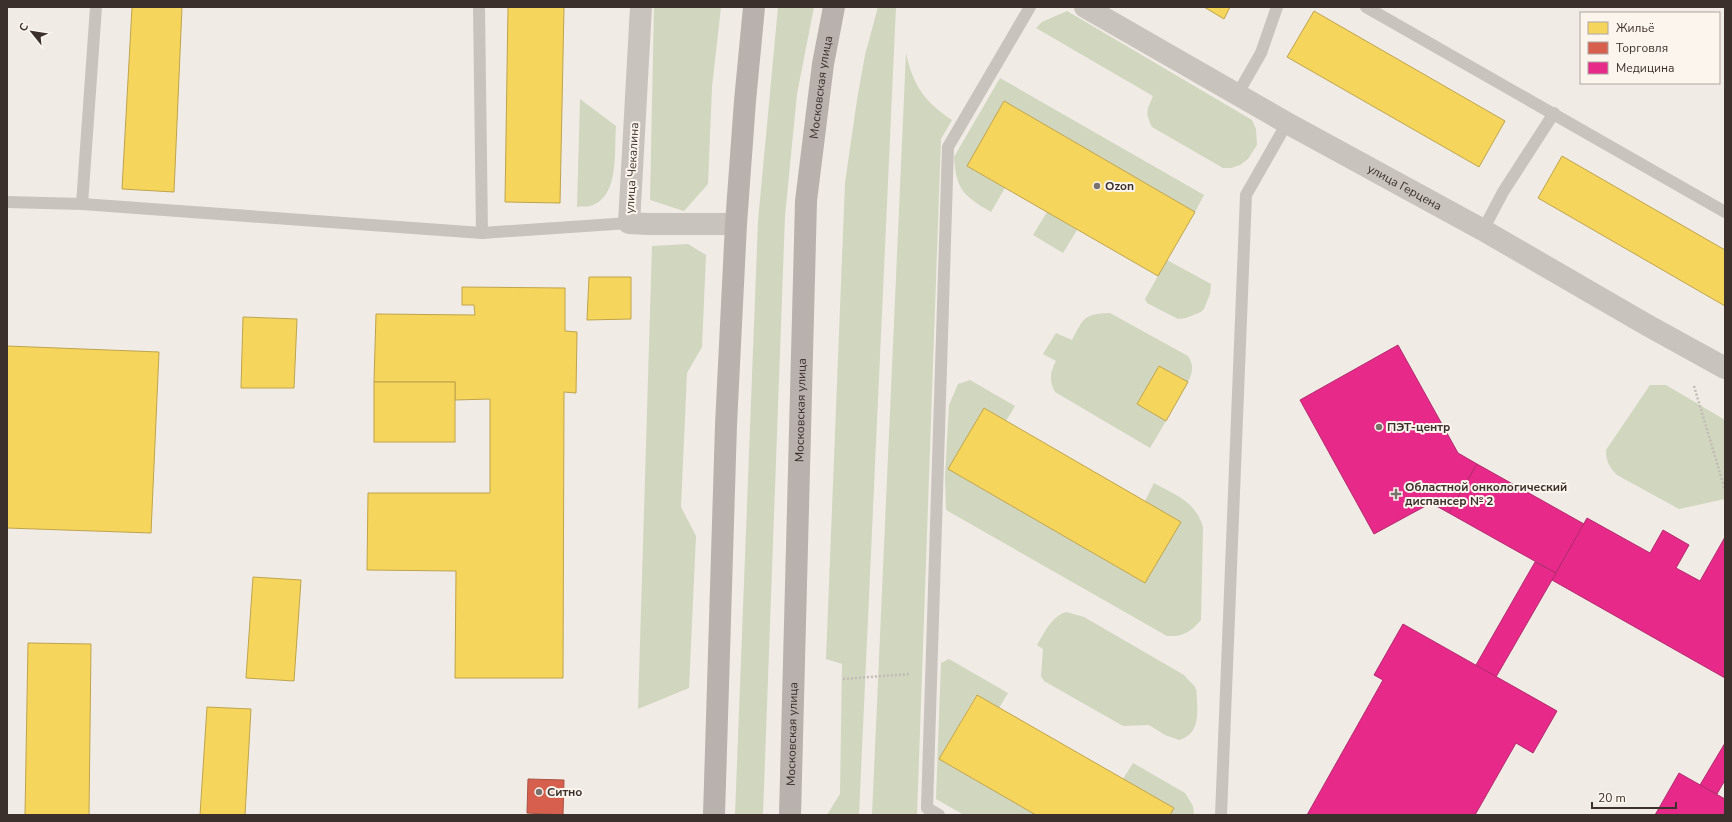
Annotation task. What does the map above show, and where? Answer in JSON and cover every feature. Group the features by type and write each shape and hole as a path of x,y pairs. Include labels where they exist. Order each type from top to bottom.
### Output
{"main road":[{"path":"714,815 726,425 736,224 754,7"},
{"name":"Московская улица","path":"790,815 806,201 823,64 834,7"}],"street":[{"name":"улица Чекалина","path":"641,7 629,223 736,224"},
{"name":"улица Герцена","path":"1085,7 1237,95 1483,230 1647,325 1725,368"}],"lane":[{"path":"82,204 96,7"},
{"path":"479,7 482,233"},
{"path":"939,815 927,808 948,147 1030,7"},
{"path":"1237,95 1261,53 1277,7"},
{"path":"1366,7 1725,212"},
{"path":"1483,230 1503,192 1554,114"},
{"path":"1221,815 1246,195 1287,123"},
{"path":"7,202 82,204 482,233 629,223"}],"path":[{"path":"1694,386 1725,490"},
{"path":"843,679 917,673"}],"green space":[{"path":"654,7 721,7 712,87 708,184 684,211 650,200"},
{"path":"778,7 814,7 797,94 785,216 763,815 735,815 758,221"},
{"path":"878,7 896,7 859,815 827,815 840,794 842,664 826,659 845,183 865,55"},
{"path":"1067,11 1252,120 1256,129 1257,145 1248,159 1240,165 1231,168 1223,168 1152,127 1148,118 1148,111 1153,96 1036,28 1042,22"},
{"path":"906,53 912,75 927,100 952,120 941,139 917,815 872,815"},
{"path":"1000,78 1204,195 1195,212 1004,101 967,166 1005,188 991,212 974,201 959,185 954,157"},
{"path":"580,99 616,126 614,172 611,184 606,194 600,201 590,206 577,207"},
{"path":"1047,212 1077,230 1063,253 1033,235"},
{"path":"688,244 706,255 702,347 687,373 681,507 696,536 689,688 638,709 652,246"},
{"path":"1167,260 1211,284 1210,294 1204,309 1201,312 1186,318 1178,319 1147,303 1145,299"},
{"path":"1110,313 1188,356 1191,362 1192,372 1188,382 1159,366 1137,404 1166,421 1150,448 1055,392 1051,380 1051,373 1056,361 1043,354 1056,333 1072,340 1082,322 1089,316"},
{"path":"970,380 1015,406 1006,421 984,408 948,469 1145,583 1180,522 1145,501 1154,483 1178,496 1190,505 1200,518 1203,527 1201,620 1194,628 1182,635 1167,636 946,510 945,477 949,405 958,384"},
{"path":"1650,385 1666,385 1725,420 1725,499 1679,509 1617,475 1610,466 1607,461 1606,450"},
{"path":"1066,612 1084,617 1184,675 1195,687 1197,694 1195,726 1190,734 1179,740 1165,735 1149,725 1123,726 1044,681 1041,676 1043,649 1037,645 1052,621 1056,617"},
{"path":"949,659 1008,693 999,708 976,695 939,759 1036,815 964,815 936,799 941,663"},
{"path":"1133,763 1185,793 1193,806 1194,815 1170,815 1174,808 1123,779"}],"building: Жильё":[{"path":"132,7 182,7 174,192 122,189"},
{"path":"508,7 564,7 560,203 505,202"},
{"path":"1204,7 1230,7 1224,19"},
{"path":"1314,11 1505,121 1479,167 1287,57"},
{"path":"1004,101 1195,212 1158,276 967,166"},
{"path":"1562,156 1725,250 1725,306 1538,198"},
{"path":"589,277 631,277 631,319 587,320"},
{"path":"462,287 565,288 565,331 577,332 576,393 564,392 563,678 455,678 456,571 367,570 368,493 490,493 490,399 455,400 455,382 374,382 376,314 475,315 474,305 462,305"},
{"path":"243,317 297,319 294,388 241,388"},
{"path":"7,346 159,352 151,533 7,528"},
{"path":"1159,366 1188,382 1166,421 1137,404"},
{"path":"374,382 455,382 455,442 374,442"},
{"path":"984,408 1181,522 1145,583 948,469"},
{"path":"253,577 301,580 294,681 246,678"},
{"path":"28,643 91,644 89,815 25,815"},
{"path":"977,695 1174,808 1170,815 1036,815 939,759"},
{"path":"207,707 251,709 245,815 200,815"}],"building: Торговля":[{"path":"528,779 564,780 563,815 527,813"}],"building: Медицина":[{"name":"ПЭТ-центр","path":"1398,345 1458,453 1477,464 1449,513 1431,503 1374,534 1300,400"},
{"path":"1477,464 1584,524 1556,573 1449,513"},
{"path":"1587,518 1650,553 1663,530 1689,545 1676,568 1700,581 1725,537 1725,678 1552,580"},
{"path":"1535,562 1556,573 1496,677 1476,665"},
{"path":"1403,624 1557,711 1533,753 1516,743 1475,815 1307,815 1383,680 1374,675"},
{"path":"1725,743 1725,780 1717,794 1700,785"},
{"path":"1679,773 1725,799 1725,815 1655,815"}],"place":[{"name":"Ozon","path":"1097,186"},
{"name":"ПЭТ-центр","path":"1379,427"},
{"name":"Областной онкологический диспансер № 2","path":"1396,494"},
{"name":"Ситно","path":"539,792"}]}
